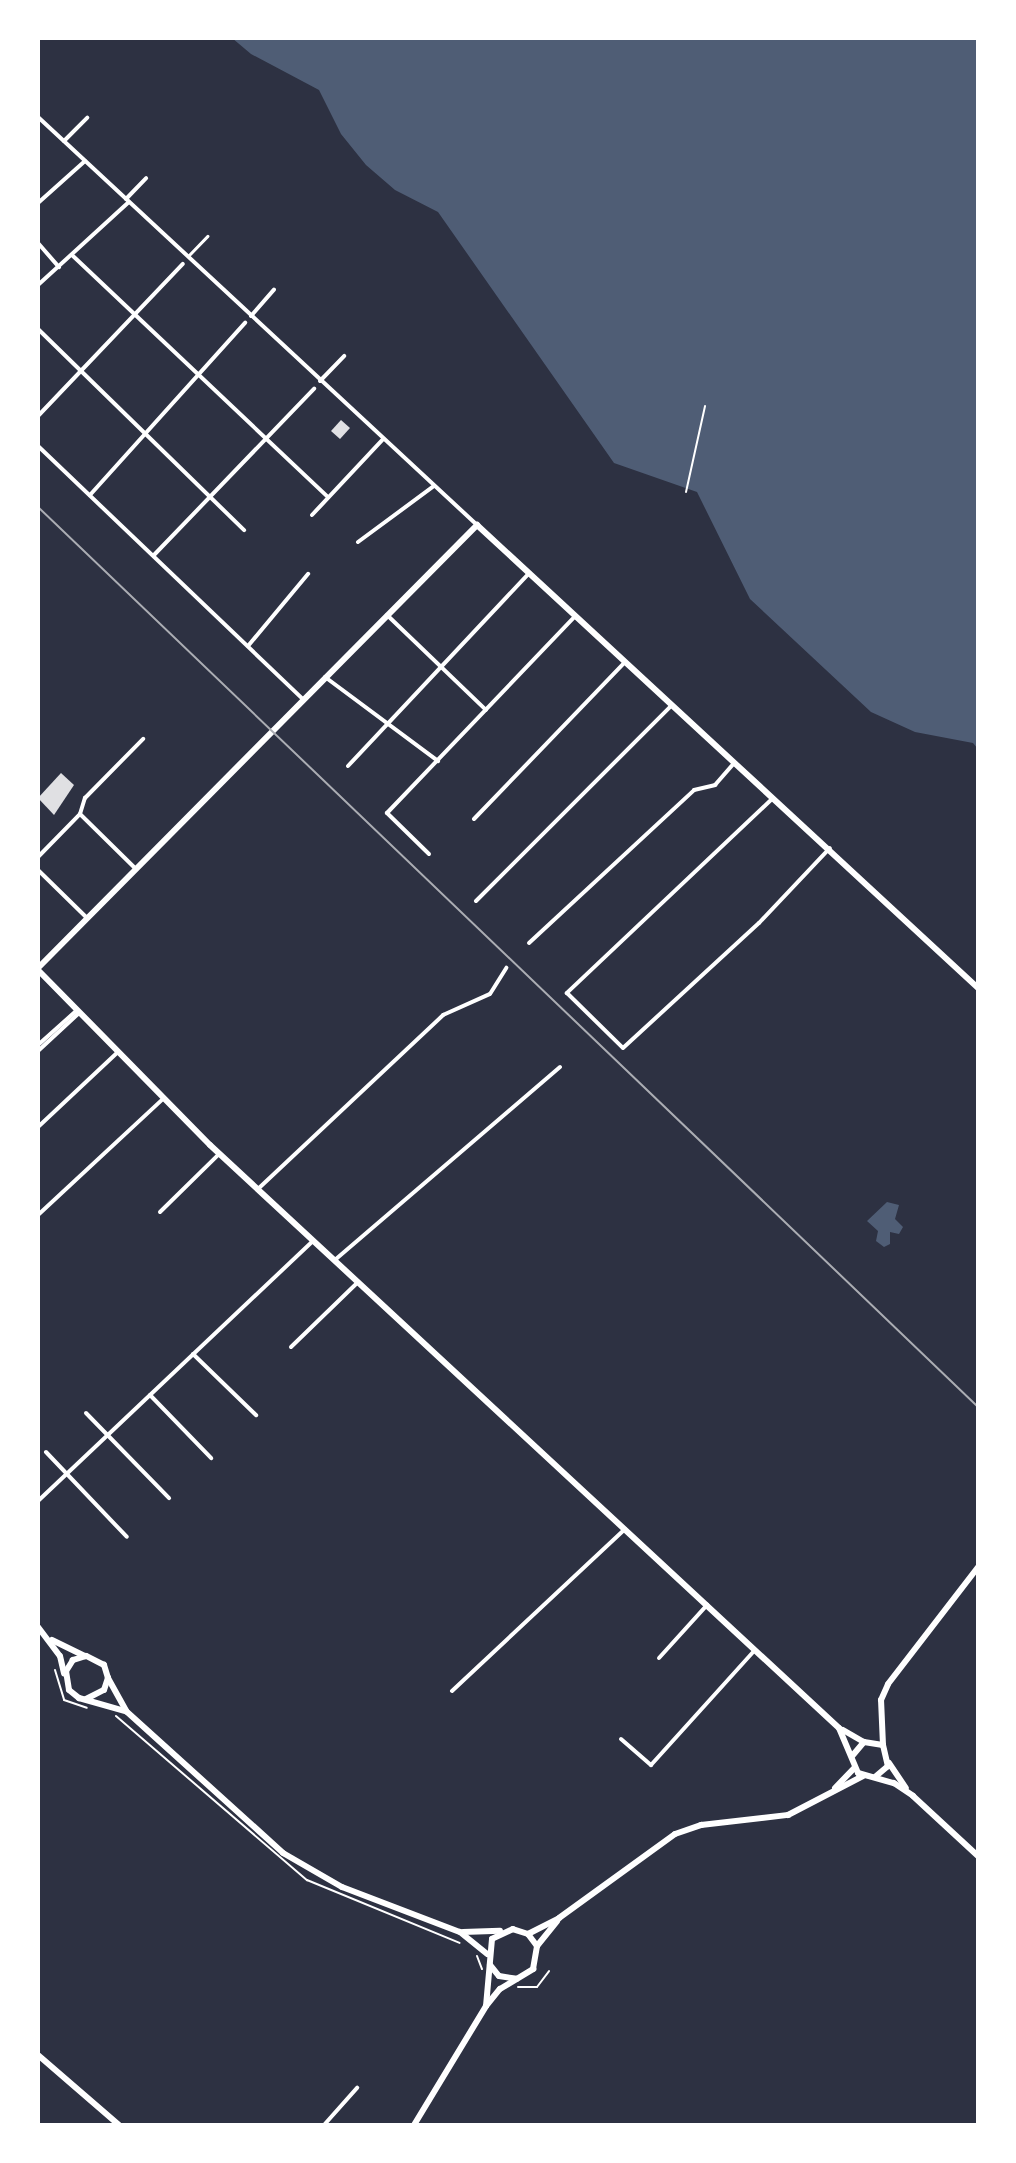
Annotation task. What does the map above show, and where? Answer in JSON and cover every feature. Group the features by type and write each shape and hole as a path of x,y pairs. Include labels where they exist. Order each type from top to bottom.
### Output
{"street":[{"path":"38,117 978,988"},
{"path":"64,141 87,118"},
{"path":"38,203 85,161"},
{"path":"38,285 73,256 128,201 146,178"},
{"path":"187,257 207,236"},
{"path":"38,243 59,267"},
{"path":"73,256 328,497"},
{"path":"38,416 183,264"},
{"path":"251,316 274,290"},
{"path":"90,495 245,323"},
{"path":"38,329 244,530"},
{"path":"320,381 344,356"},
{"path":"154,555 314,389"},
{"path":"312,515 383,439"},
{"path":"38,446 303,699"},
{"path":"358,542 434,486"},
{"path":"477,525 38,969 219,1154 336,1259 839,1728 883,1745"},
{"path":"348,766 529,573"},
{"path":"248,646 308,574"},
{"path":"429,854 387,813 576,614"},
{"path":"387,615 486,710"},
{"path":"474,819 625,662"},
{"path":"325,677 438,761"},
{"path":"476,901 672,705"},
{"path":"38,857 80,814 85,798 143,739"},
{"path":"529,943 694,790 715,785 734,763"},
{"path":"773,798 567,993 623,1048 776,905 830,848"},
{"path":"80,814 135,868"},
{"path":"38,870 87,918"},
{"path":"259,1188 443,1015 490,994 506,968"},
{"path":"38,1045 78,1012"},
{"path":"38,1051 78,1012"},
{"path":"38,1127 118,1052"},
{"path":"336,1259 560,1067"},
{"path":"38,1215 163,1099"},
{"path":"160,1212 219,1154"},
{"path":"38,1501 315,1240"},
{"path":"291,1347 358,1281"},
{"path":"193,1354 256,1415"},
{"path":"150,1395 211,1458"},
{"path":"86,1413 169,1498"},
{"path":"46,1452 127,1537"},
{"path":"452,1691 625,1529"},
{"path":"978,1567 888,1684 881,1720 883,1745 889,1763 913,1796 978,1856"},
{"path":"659,1658 707,1605"},
{"path":"38,1627 49,1638 99,1660 126,1711 307,1869 460,1932 488,1958 499,1976 520,1978"},
{"path":"49,1638 69,1690 86,1699 126,1711"},
{"path":"621,1739 651,1765 755,1650"},
{"path":"65,1678 73,1660 86,1656"},
{"path":"86,1699 104,1690 108,1678"},
{"path":"853,1755 881,1720"},
{"path":"839,1728 853,1755 854,1768 863,1776"},
{"path":"875,1777 889,1763"},
{"path":"832,1791 854,1768"},
{"path":"460,1932 505,1930 528,1934 559,1918 675,1834 701,1825 788,1815 863,1776 875,1777 913,1796"},
{"path":"537,1946 559,1918"},
{"path":"486,2006 492,1939 505,1930"},
{"path":"414,2125 486,2006 500,1989 520,1978 537,1962 537,1946 528,1934"},
{"path":"38,2055 119,2125"},
{"path":"324,2125 357,2088"}],"path":[{"path":"686,492 705,406"},
{"path":"513,1988 537,1987 549,1971"}],"water":[{"path":"232,38 978,38 978,749 973,743 915,732 871,712 750,599 697,492 614,463 438,212 395,190 366,165 341,134 319,90 251,54"},
{"path":"887,1202 899,1205 895,1219 903,1227 899,1234 890,1232 890,1244 884,1247 876,1241 878,1231 867,1221"}],"building":[{"path":"341,420 350,428 340,439 331,431"},
{"path":"61,773 74,785 54,815 38,798"}],"railway":[{"path":"38,507 978,1407"}]}
